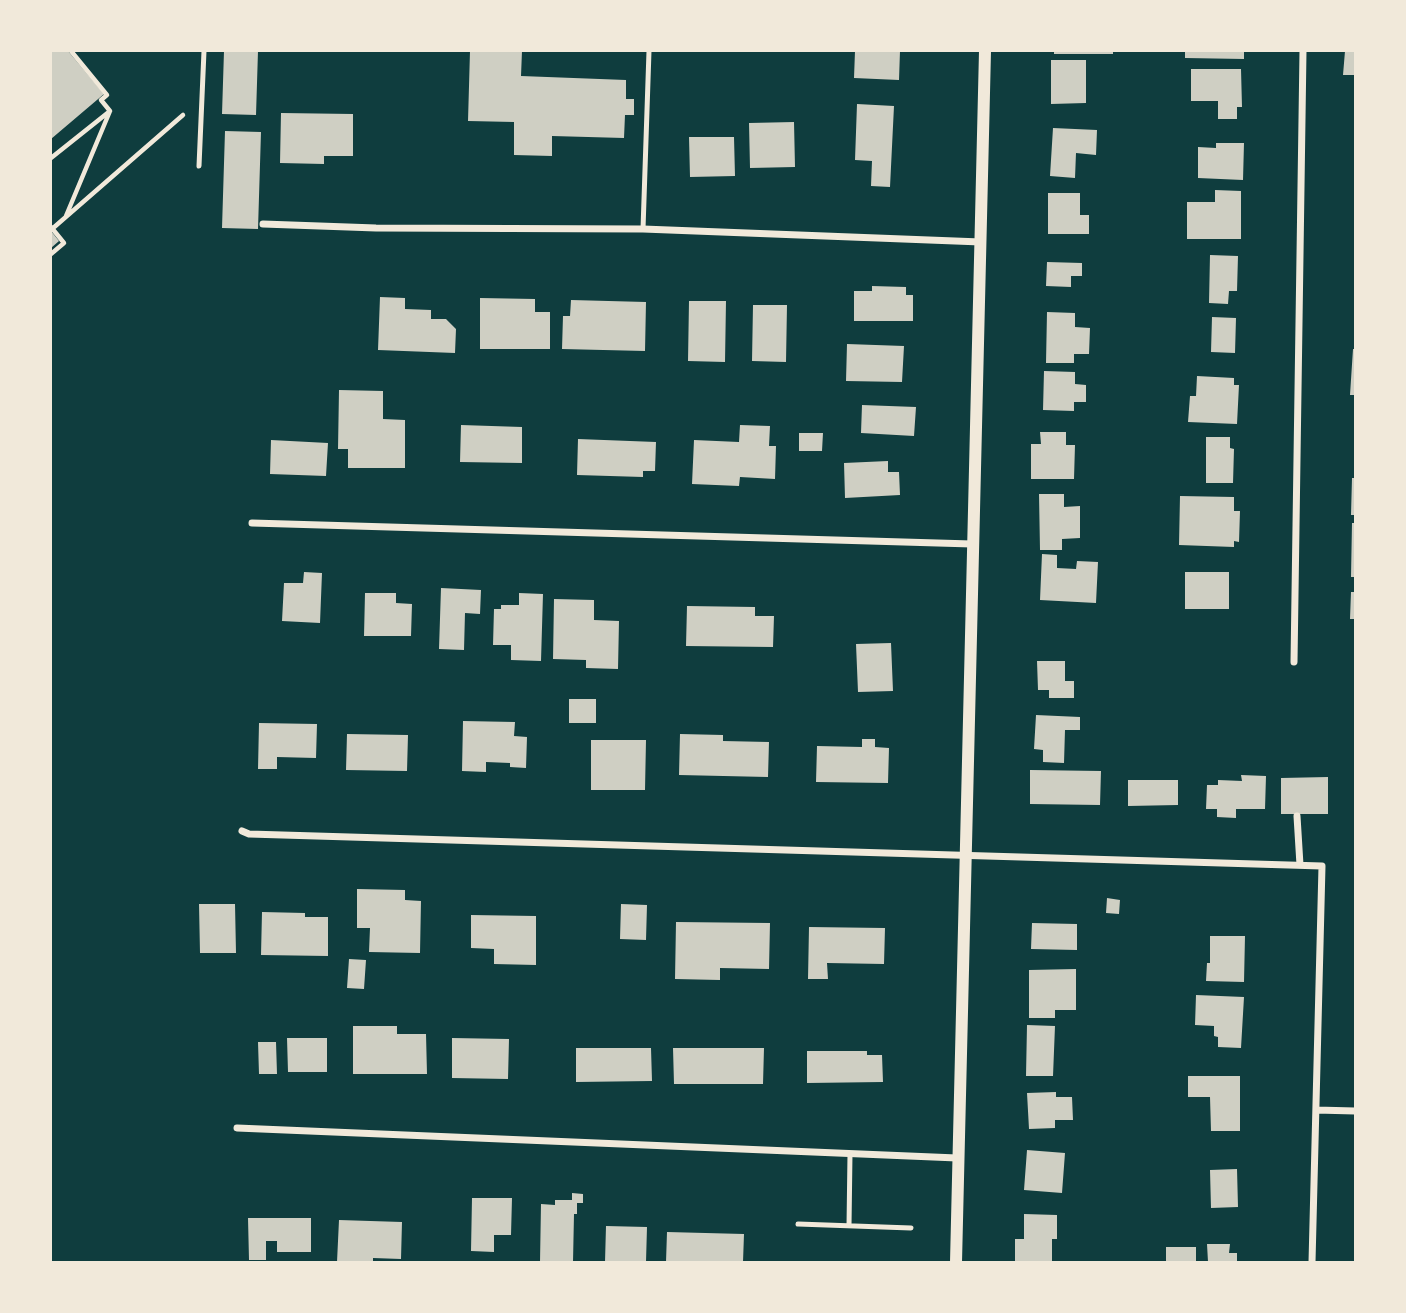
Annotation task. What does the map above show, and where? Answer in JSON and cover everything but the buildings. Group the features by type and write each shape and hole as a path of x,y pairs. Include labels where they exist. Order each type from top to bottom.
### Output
{"street":[{"path":"956,1262 985,51"},
{"path":"1294,662 1303,51"},
{"path":"263,224 376,228 643,229 981,242"},
{"path":"252,523 972,544"},
{"path":"1297,816 1300,865"},
{"path":"242,831 263,834 1322,866 1312,1262"},
{"path":"1316,1110 1355,1111"},
{"path":"237,1128 957,1158"}],"lane":[{"path":"199,166 204,51"},
{"path":"643,229 649,51"},
{"path":"849,1226 850,1154"},
{"path":"798,1224 911,1228"}],"path":[{"path":"71,51 107,95 101,100 110,111"},
{"path":"51,254 64,243 51,228 183,118 184,104"},
{"path":"51,158 110,111"},
{"path":"65,218 110,111"}]}
